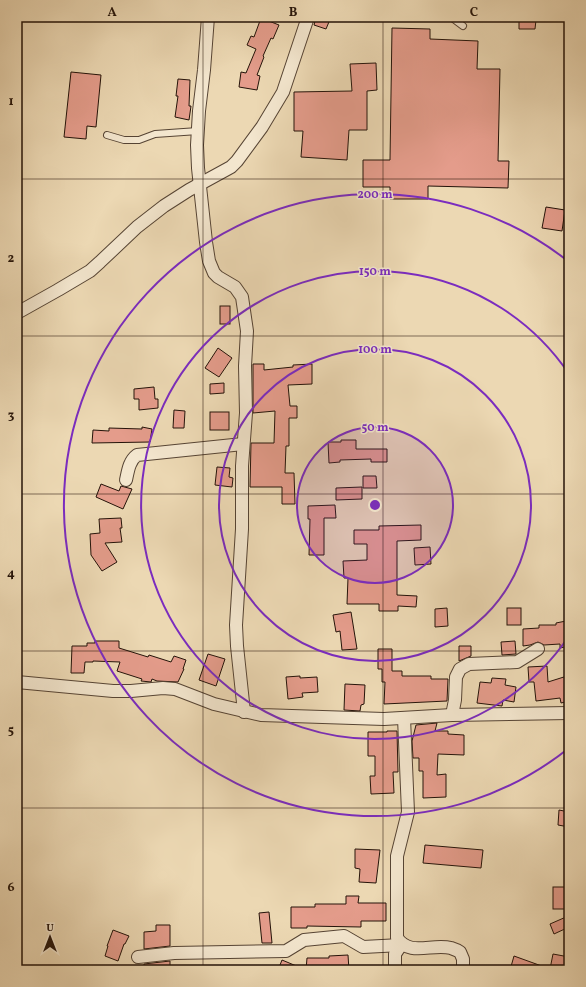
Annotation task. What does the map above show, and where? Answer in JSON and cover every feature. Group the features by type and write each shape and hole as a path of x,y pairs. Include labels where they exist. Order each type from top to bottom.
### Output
{"street":[{"path":"208,17 198,131 198,158 206,242 211,268 218,277 231,284 239,291 244,303 247,331 245,366 246,413 242,466 242,529 236,625 244,712"},
{"path":"17,313 90,271 141,224 164,206 231,167 237,161 262,127 283,92 308,17"},
{"path":"126,480 132,459 136,455 244,444"},
{"path":"452,715 455,700 456,677 460,669 469,664 517,662 538,649"},
{"path":"17,682 113,691 163,688 175,689 214,704 261,715 404,718 452,715 569,713"},
{"path":"401,945 397,938 397,856 408,812 404,718"},
{"path":"138,957 174,953 286,952 304,940 344,936 363,947 401,945 410,948 450,948 460,952 463,959 463,970"},
{"path":"395,970 395,954 401,945"}],"lane":[{"path":"451,17 463,26"},
{"path":"107,135 124,140 139,140 155,134 198,131"}],"building":[{"path":"316,17 331,17 326,29 314,25"},
{"path":"261,18 279,25 263,56 264,57 257,75 260,76 257,90 239,87 241,72 246,73 256,49 247,45 251,36 254,37"},
{"path":"519,19 536,20 535,29 519,29"},
{"path":"392,28 430,29 430,39 478,41 477,69 500,69 498,161 509,161 508,188 428,186 428,199 390,199 390,187 363,187 363,160 390,160"},
{"path":"376,63 377,90 367,91 367,130 349,130 347,160 301,157 303,131 294,131 294,92 352,91 350,64"},
{"path":"71,72 101,75 96,127 87,126 86,139 64,137"},
{"path":"178,79 190,80 189,106 191,106 189,120 175,117 178,96 176,96"},
{"path":"546,207 565,210 562,231 542,228"},
{"path":"220,306 230,306 230,324 220,324"},
{"path":"218,348 232,358 219,377 205,368"},
{"path":"253,364 264,364 264,370 293,367 293,365 312,364 312,384 288,385 290,406 297,406 297,418 289,418 289,446 286,446 285,473 294,473 295,504 282,504 282,487 250,487 251,443 274,443 275,411 253,413"},
{"path":"224,383 224,393 210,394 210,384"},
{"path":"154,387 155,399 158,399 158,408 139,410 139,399 134,399 134,389"},
{"path":"174,410 185,411 184,428 173,428"},
{"path":"210,412 229,412 229,430 210,430"},
{"path":"142,427 152,429 150,442 92,443 93,430 109,431 109,428 142,429"},
{"path":"341,440 356,440 356,449 387,449 387,462 371,462 371,459 340,460 340,462 329,463 328,442 341,442"},
{"path":"217,467 230,468 229,477 233,478 232,487 215,485"},
{"path":"363,476 376,476 377,488 363,488"},
{"path":"101,484 119,491 121,486 132,489 123,509 96,497"},
{"path":"362,487 362,499 336,500 336,488"},
{"path":"335,505 336,518 324,518 324,555 309,555 310,519 308,519 308,506"},
{"path":"121,518 122,528 120,528 122,542 105,543 117,562 102,571 91,555 90,534 100,533 99,519"},
{"path":"421,525 421,540 397,541 397,595 417,596 416,607 398,606 398,611 379,611 379,604 347,604 348,578 344,578 343,561 367,560 367,544 354,544 354,530 379,530 379,526"},
{"path":"430,547 431,564 415,565 414,548"},
{"path":"447,608 448,626 435,627 435,609"},
{"path":"507,608 521,608 521,625 507,625"},
{"path":"351,612 357,649 342,650 340,631 336,632 333,615"},
{"path":"566,621 569,646 560,648 560,644 544,645 538,642 523,646 523,629 539,628 539,625 556,625 556,623"},
{"path":"95,641 119,641 119,648 171,662 174,656 186,660 184,669 178,682 157,681 152,679 151,682 141,681 142,679 117,671 120,662 85,662 84,673 71,673 72,646 87,646 87,643 95,643"},
{"path":"515,641 516,654 502,655 501,642"},
{"path":"459,646 471,646 471,656 459,661"},
{"path":"378,649 392,649 392,671 402,671 402,676 431,676 431,679 448,679 447,701 384,704 385,682 382,682 382,669 378,669"},
{"path":"208,654 225,659 216,686 199,680"},
{"path":"547,666 548,682 567,676 569,683 569,701 561,703 560,698 536,701 534,682 529,682 528,667"},
{"path":"300,676 300,678 317,677 318,692 302,693 303,697 288,699 286,677"},
{"path":"492,678 506,679 505,685 516,687 514,702 503,700 502,706 477,703 480,682 491,683"},
{"path":"345,684 365,685 364,704 361,705 360,711 344,710"},
{"path":"437,723 435,731 448,731 448,734 464,735 464,755 438,754 437,775 446,774 446,797 423,798 423,771 419,771 419,758 413,758 412,741 416,725"},
{"path":"397,731 398,772 393,772 394,793 371,794 370,776 375,776 375,756 368,756 368,732"},
{"path":"559,810 569,812 569,827 558,825"},
{"path":"425,845 483,850 481,868 423,863"},
{"path":"355,849 380,850 376,883 359,882 360,869 355,868"},
{"path":"553,887 569,887 569,909 553,909"},
{"path":"346,896 359,896 358,903 386,903 386,921 361,921 361,927 307,926 307,928 291,928 291,907 315,907 315,904 346,904"},
{"path":"269,912 272,943 262,943 259,913"},
{"path":"566,917 569,927 554,934 550,924"},
{"path":"156,925 170,925 170,946 144,949 144,932 156,931"},
{"path":"113,930 129,936 124,944 118,961 105,956"},
{"path":"553,954 569,957 568,970 510,970 514,956 550,969"},
{"path":"348,955 349,970 306,970 307,958 329,958 329,956"},
{"path":"282,960 306,970 278,970"},
{"path":"170,961 170,970 144,970 144,964"}]}
